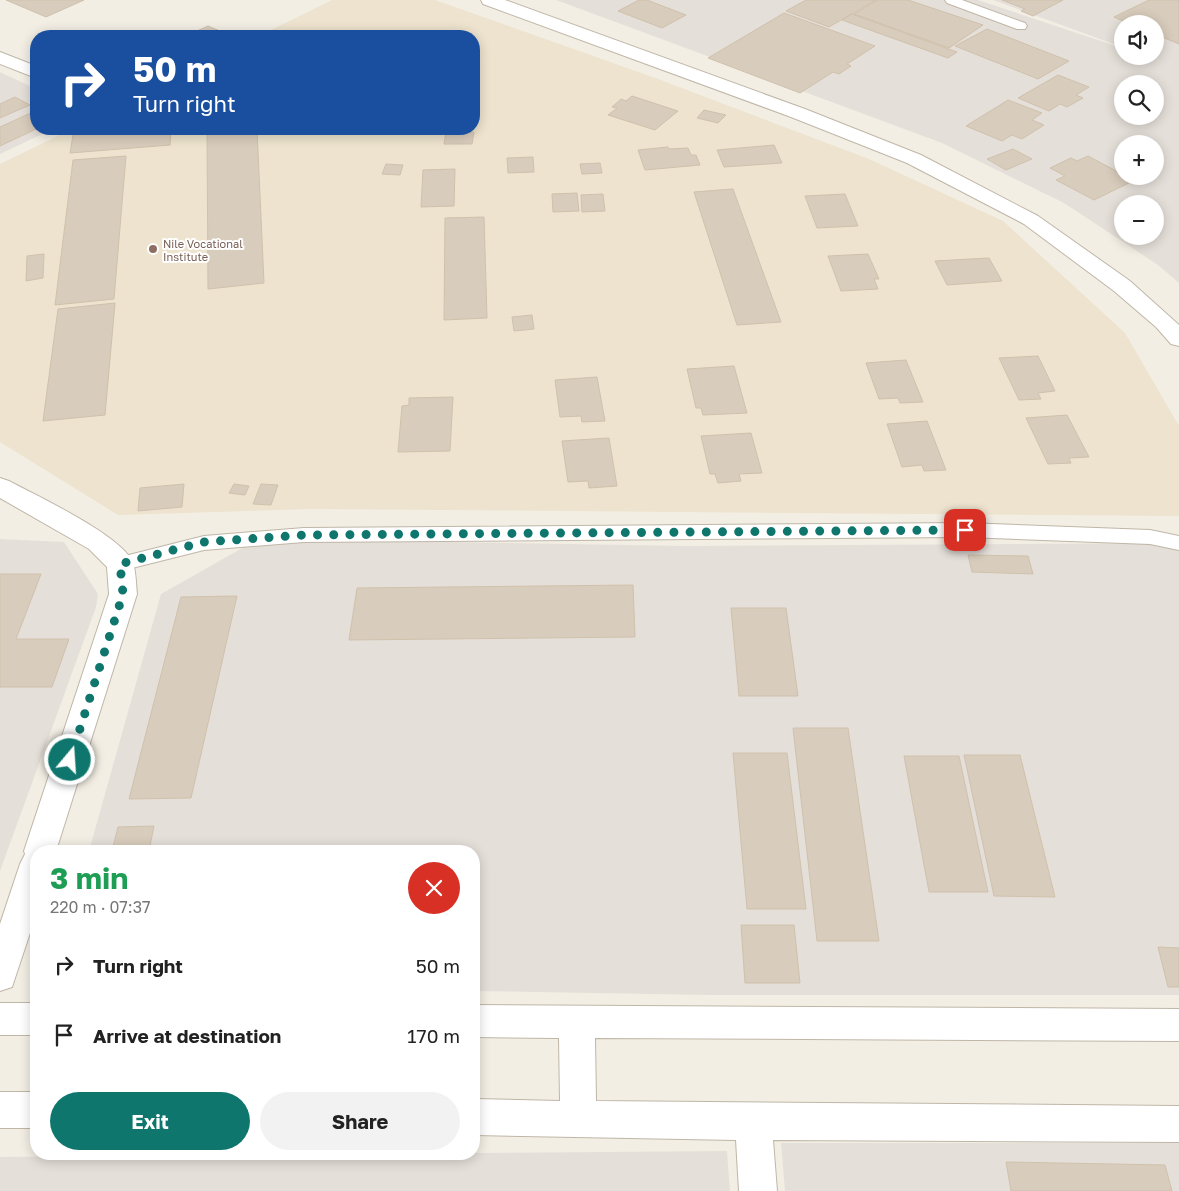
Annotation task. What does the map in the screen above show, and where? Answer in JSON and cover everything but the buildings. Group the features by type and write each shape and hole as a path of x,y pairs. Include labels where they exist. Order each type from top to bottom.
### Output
{"street":[{"path":"489,0 789,110 914,159 1031,220 1122,286 1164,322 1179,339"},
{"path":"0,57 30,70"},
{"path":"0,487 98,542 120,564 123,594 42,845"},
{"path":"0,976 30,883"},
{"path":"0,1019 30,1019"},
{"path":"480,1022 1179,1025"},
{"path":"577,1022 578,1119"},
{"path":"0,1110 30,1110"},
{"path":"480,1117 753,1122 1179,1124"},
{"path":"753,1122 758,1191"}],"lane":[{"path":"951,0 1021,26"},
{"path":"120,564 204,542 304,535 965,530 1150,537 1179,543"}],"shaded area":[{"path":"332,0 435,0 658,79 869,159 1003,221 1125,333 1179,426 1179,516 310,509 118,515 0,442 0,164 60,135 480,135 480,30 271,30"},
{"path":"556,0 978,0 1114,45 1114,65 1164,65 1164,15 1114,15 1114,44 993,0 1179,0 1179,283 1158,265 1128,245 1164,245 1164,195 1114,195 1114,236 1064,203 942,143"},
{"path":"0,72 30,86 30,135 40,135 0,154"},
{"path":"0,539 64,542 98,594 96,607 0,871"},
{"path":"258,539 686,546 1179,543 1179,995 709,995 480,991 480,845 91,845 161,594"},
{"path":"781,1143 1179,1143 1179,1191 785,1191"},
{"path":"727,1151 730,1191 0,1191 0,1157 30,1157 30,1160 480,1160 480,1153"}],"place":[{"name":"Nile Vocational Institute","path":"153,249"}],"route":[{"path":"70,760 123,594 120,564 204,542 304,535 965,530"}]}
